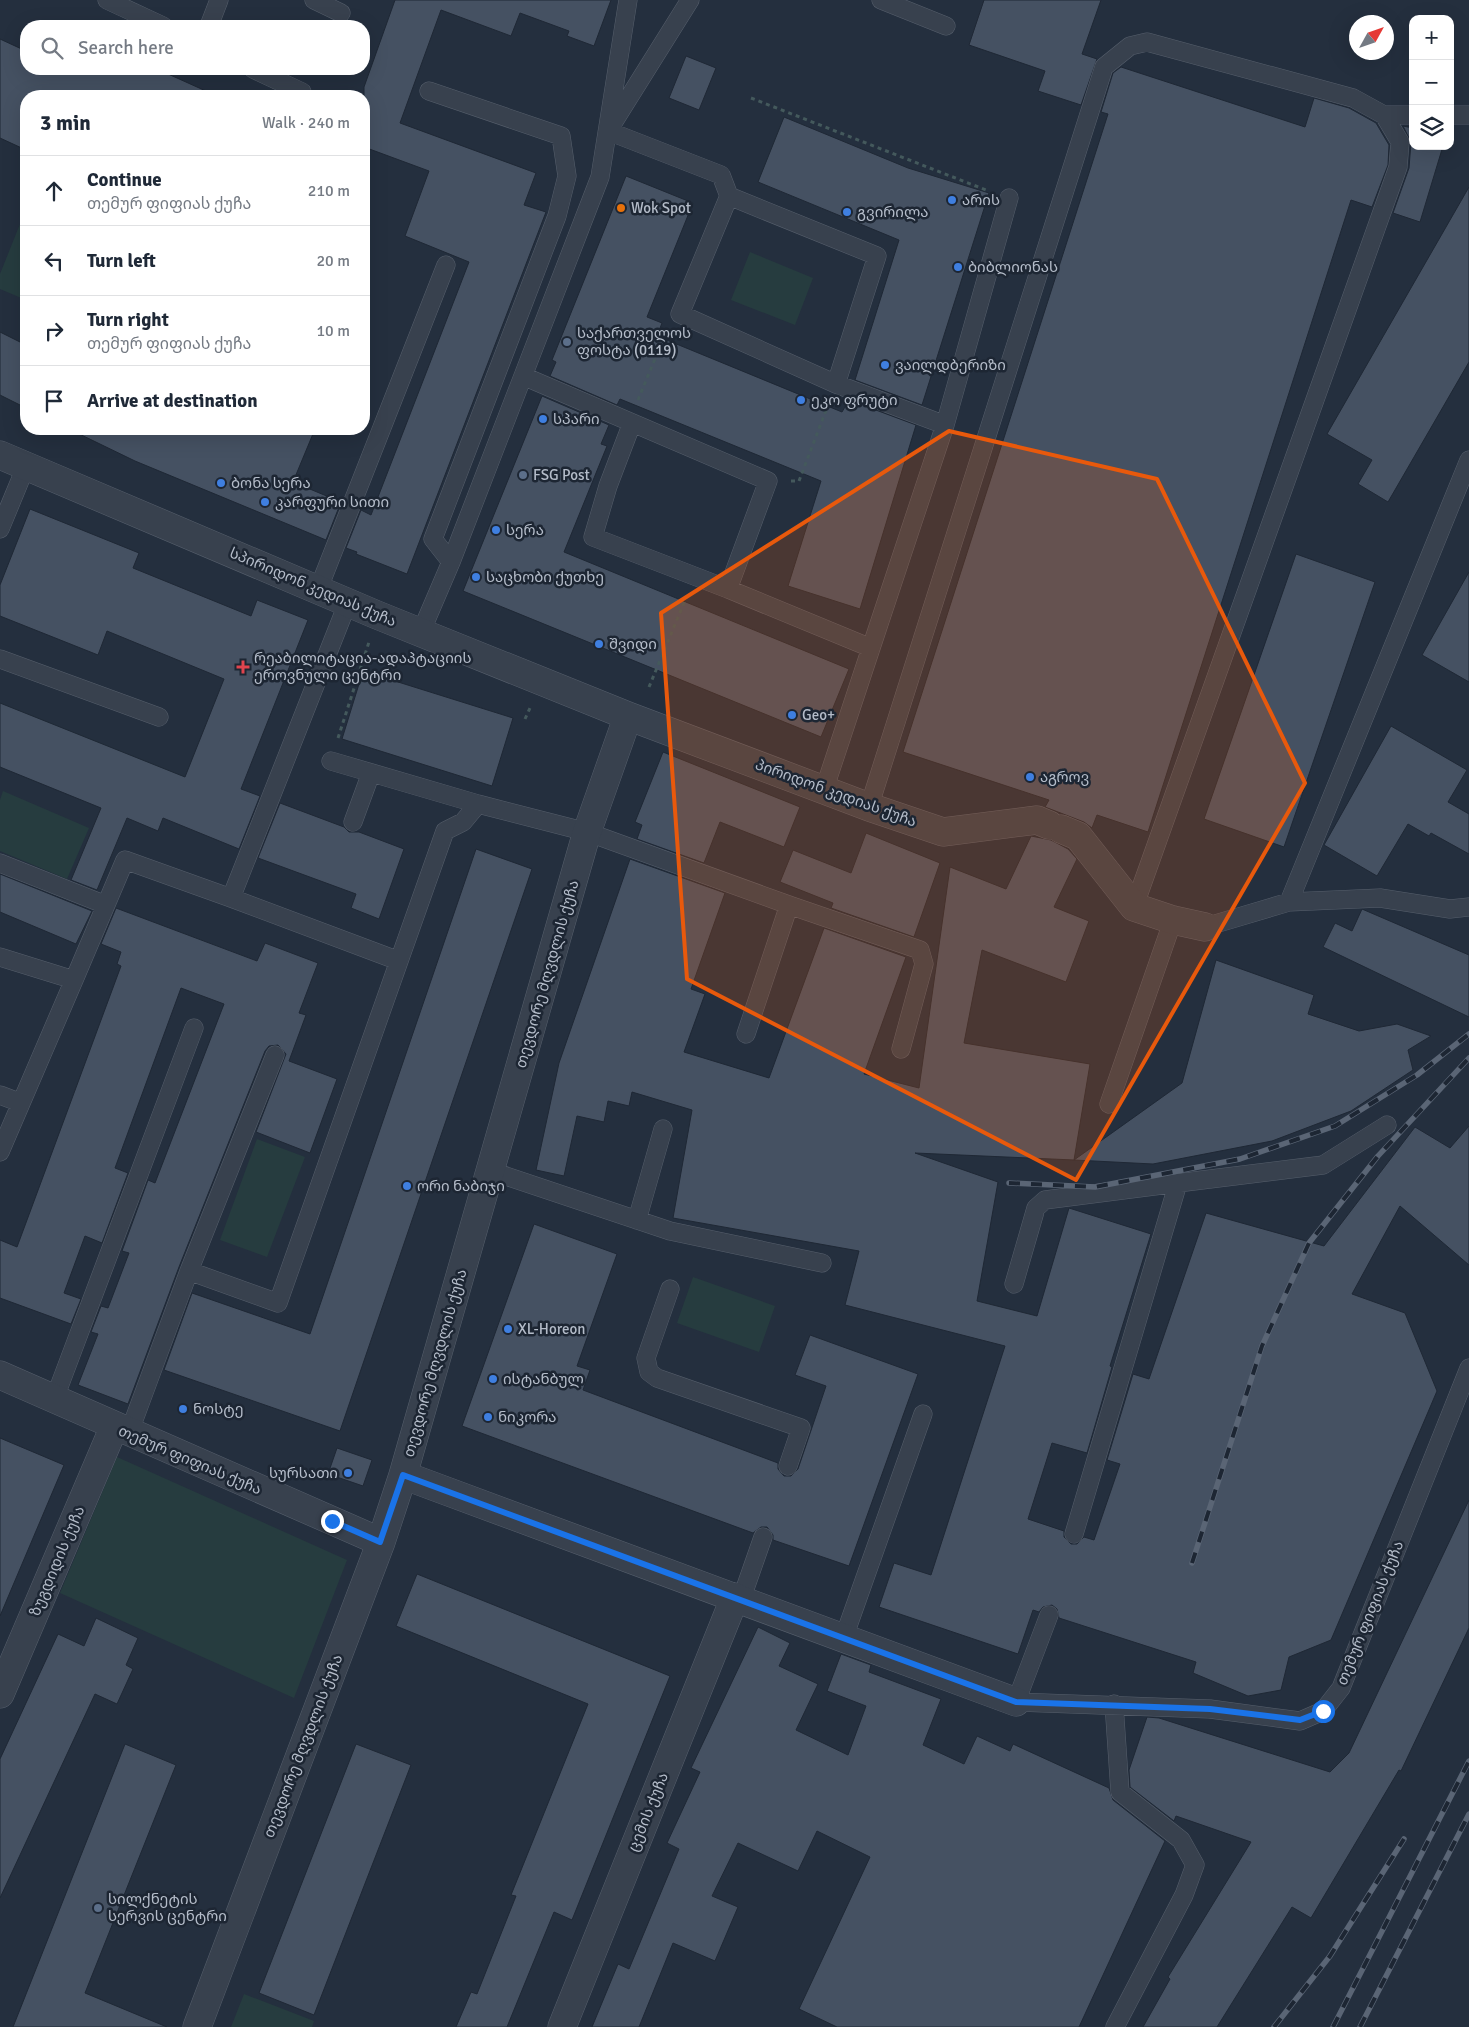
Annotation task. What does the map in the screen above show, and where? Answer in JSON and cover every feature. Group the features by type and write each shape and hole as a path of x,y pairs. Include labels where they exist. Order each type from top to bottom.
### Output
{"street":[{"name":"სპირიდონ კედიას ქუჩა","path":"0,455 377,615 628,716"},
{"name":"პირიდონ კედიას ქუჩა","path":"628,716 868,807 943,832 1037,820 1078,836 1134,907"},
{"name":"თევდორე მღვდლის ქუჩა","path":"197,2027 380,1542 403,1475 587,832 628,716"},
{"path":"1134,907 1173,920 1205,927"},
{"name":"თემურ ფიფიას ქუჩა","path":"0,1375 121,1430 380,1542"},
{"name":"ზუგდიდის ქუჩა","path":"0,1694 121,1430"},
{"name":"თემურ ფიფიას ქუჩა","path":"403,1475 1016,1702"},
{"name":"ცემის ქუჩა","path":"562,2027 738,1598"}],"lane":[{"path":"107,0 150,20"},
{"path":"211,20 220,0"},
{"path":"314,0 341,13"},
{"path":"421,632 451,562 600,177 628,0"},
{"path":"608,131 690,0"},
{"path":"881,0 946,26"},
{"path":"868,807 1104,67 1130,46 1147,42 1353,98 1384,115 1409,115"},
{"path":"266,75 298,90"},
{"path":"428,91 561,136 567,176 557,216 433,539 451,562"},
{"path":"1134,907 1398,167 1400,142 1384,115"},
{"path":"1454,115 1469,115"},
{"path":"608,131 721,175 729,196 680,314 836,384 945,425"},
{"path":"729,196 877,256 836,384"},
{"path":"824,790 945,425 1009,198"},
{"path":"318,590 446,265"},
{"path":"523,376 768,481 728,589"},
{"path":"632,422 608,486 593,537 728,589 871,648"},
{"path":"1289,902 1469,460"},
{"path":"0,529 26,466"},
{"path":"231,898 348,602"},
{"path":"0,659 159,717"},
{"path":"331,761 478,804 587,832 920,950 924,964 901,1049"},
{"path":"353,822 371,773"},
{"path":"189,1271 278,1303 445,831 463,822 478,804"},
{"path":"0,1152 125,860 399,961"},
{"path":"0,863 106,905"},
{"path":"1205,927 1289,902 1380,898 1450,909 1469,907"},
{"path":"746,1034 789,905"},
{"path":"1109,1104 1173,920"},
{"path":"0,957 74,980"},
{"path":"54,1400 194,1028"},
{"path":"121,1430 189,1271 275,1055"},
{"path":"0,1094 21,1104"},
{"path":"1014,1284 1036,1208 1045,1200 1323,1165 1387,1125"},
{"path":"637,1220 663,1129"},
{"path":"491,1171 670,1231 822,1263"},
{"path":"1074,1534 1178,1183"},
{"path":"670,1289 646,1358 649,1372 657,1378 801,1428 788,1466"},
{"name":"თემურ ფიფიას ქუჩა","path":"1016,1702 1114,1704 1210,1709 1300,1720 1323,1711 1340,1688 1469,1368"},
{"path":"844,1637 923,1414"},
{"path":"738,1598 764,1537"},
{"path":"1016,1702 1049,1615"},
{"path":"1114,1704 1120,1792 1181,1840 1195,1865 1184,1895 1115,2027"}],"path":[{"path":"751,98 1009,198"},
{"path":"632,422 639,396 666,333 680,314"},
{"path":"768,481 799,481 836,384"},
{"path":"649,687 695,576"},
{"path":"331,761 377,615"}],"highlighted area":[{"path":"949,431 1157,479 1305,783 1076,1180 687,979 661,613"}],"green space":[{"path":"20,224 20,297 0,289 0,274"},
{"path":"750,252 813,278 795,325 731,300"},
{"path":"3,791 89,828 67,879 0,851 0,800"},
{"path":"257,1139 305,1157 267,1257 220,1240"},
{"path":"693,1277 775,1306 759,1352 677,1323"},
{"path":"117,1457 347,1560 294,1698 60,1593"},
{"path":"244,1994 314,2021 312,2027 231,2027"}],"building":[{"path":"395,0 611,0 594,46 567,36 569,31 520,13 511,36 441,10 400,123 536,173 524,205 546,212 407,574 356,554 357,552 346,548 361,510 371,515 469,262 405,236 429,171 370,149 370,90 364,90 364,87 368,75 370,75 370,70"},
{"path":"984,0 1101,0 1082,54 1097,59 1081,105 1038,91 1045,71 969,45"},
{"path":"0,39 20,48 20,75 170,75 204,90 20,90 20,147 0,138"},
{"path":"686,56 716,68 699,110 669,98"},
{"path":"1121,67 1305,127 1314,98 1349,108 1376,123 1389,145 1388,165 1372,207 1351,200 1148,832 1097,815 1092,828 1084,822 1045,807 1049,800 903,752 1108,114 1101,112 1113,73"},
{"path":"784,117 908,168 989,193 922,405 855,380 899,240 758,182"},
{"path":"1403,126 1409,127 1409,138"},
{"path":"1410,150 1442,150 1420,222 1393,213 1409,168"},
{"path":"626,176 693,203 647,317 662,323 657,336 842,412 849,400 916,425 860,609 788,586 821,481 620,399 617,405 550,376 556,362 552,360"},
{"path":"1469,187 1469,362 1388,502 1358,484 1372,460 1327,434"},
{"path":"0,332 20,342 20,405 0,395"},
{"path":"542,396 609,425 601,444 607,446 564,552 849,669 821,737 463,591"},
{"path":"81,435 313,435 293,482 341,502 326,540 135,461"},
{"name":"რეაბილიტაცია-ადაპტაციის ეროვნული ცენტრი","path":"30,509 139,553 133,568 251,616 257,600 308,620 241,789 260,796 239,849 163,818 158,831 127,818 97,890 71,880 101,808 0,767 0,703 185,777 224,679 107,631 98,655 0,616 0,585"},
{"path":"1296,554 1375,582 1284,847 1204,819"},
{"path":"1469,572 1469,682 1422,655"},
{"path":"363,671 513,718 492,786 342,739"},
{"path":"1391,726 1467,770 1448,802 1469,814 1469,854 1431,833 1429,836 1408,824 1377,876 1324,845"},
{"path":"663,752 800,807 784,847 720,822 704,863 637,839 642,825 635,822"},
{"path":"280,803 344,827 349,832 359,832 404,849 379,919 351,908 356,894 258,858"},
{"path":"866,833 940,863 914,937 831,908 833,903 780,882 793,850 851,873"},
{"path":"1031,836 1051,840 1068,849 1077,859 1054,907 1089,921 1066,982 982,950 964,1043 1090,1064 1074,1160 915,1153 998,1182 977,1301 1037,1316 1069,1208 1151,1234 1110,1366 1112,1367 1087,1453 1052,1443 1028,1519 1064,1531 1064,1537 1071,1544 1077,1544 1084,1537 1094,1540 1120,1464 1107,1460 1133,1374 1149,1379 1206,1213 1324,1246 1415,1127 1450,1148 1469,1126 1469,1265 1400,1206 1352,1294 1405,1313 1437,1391 1331,1640 1289,1657 1281,1690 1248,1696 1193,1673 1196,1662 1059,1618 1057,1609 1052,1605 1043,1607 1039,1612 1033,1610 1018,1654 879,1607 894,1563 931,1575 1005,1346 845,1305 859,1251 673,1218 692,1110 632,1092 629,1106 608,1101 604,1122 577,1116 564,1176 536,1170 559,1063 630,859 725,893 691,989 705,994 684,1052 769,1078 824,928 906,957 864,1074 919,1088 950,867 1006,889"},
{"path":"476,849 532,869 340,1431 164,1370 192,1293 310,1334"},
{"path":"0,874 92,911 76,944 0,912"},
{"path":"116,908 257,961 265,943 318,963 299,1013 306,1015 289,1061 337,1079 310,1153 256,1132 286,1054 278,1045 269,1046 265,1051 179,1267 128,1404 78,1385 98,1334 91,1332 101,1306 108,1308 129,1253 122,1251 148,1180 155,1183 224,1004 181,988 115,1168 128,1173 102,1243 85,1236 64,1293 81,1299 71,1324 0,1298 0,1240 17,1247 121,966 117,964 121,952 101,944"},
{"path":"1362,909 1469,955 1469,1017 1323,947 1335,923 1352,931"},
{"path":"1216,960 1314,995 1308,1014 1359,1031 1397,1024 1431,1036 1408,1050 1413,1070 1351,1111 1272,1141 1153,1164 1074,1160 1182,1083"},
{"path":"534,1224 617,1254 577,1366 590,1370 583,1390 778,1463 778,1469 784,1476 791,1476 798,1469 826,1386 795,1375 810,1335 918,1374 849,1566 773,1540 773,1535 767,1527 761,1527 753,1533 462,1426"},
{"path":"0,1438 64,1465 0,1616"},
{"path":"337,1448 372,1460 363,1486 328,1474"},
{"path":"1469,1500 1469,1628 1401,1771 1399,1770 1311,1918 1292,1907 1217,2027 1143,2027 1170,1979 1168,1977 1251,1842 1176,1816 1174,1821 1130,1787 1129,1770 1147,1717 1159,1718 1330,1772 1349,1753"},
{"path":"417,1574 670,1676 572,1920 554,1912 507,2027 456,2027 471,1992 477,1994 516,1896 511,1895 588,1704 396,1626"},
{"path":"96,1618 138,1638 126,1665 133,1669 117,1704 95,1694 0,1898 0,1759 58,1634 84,1646"},
{"path":"758,1627 790,1643 779,1666 818,1684 796,1730 848,1755 866,1706 827,1691 841,1654 871,1665 869,1672 941,1699 923,1745 964,1764 977,1736 1010,1751 1013,1744 1109,1788 1113,1800 1165,1841 1079,2027 837,2027 799,2009 870,1857 817,1831 798,1871 738,1843 712,1896 738,1907 715,1961 673,1943 639,2027 592,2027 618,1964 629,1969 679,1849 667,1843 700,1772 691,1768"},
{"path":"125,1744 176,1765 85,1993 167,2027 13,2027"},
{"path":"356,1744 411,1765 314,2015 259,1993"}],"railway":[{"path":"1009,1183 1095,1187 1240,1159 1335,1126 1417,1075 1469,1034"},
{"path":"1192,1563 1262,1346 1309,1243 1378,1156 1469,1058"},
{"path":"1333,2027 1469,1761"},
{"path":"1360,2027 1469,1814"},
{"path":"1274,2027 1330,1956 1404,1839"}],"place":[{"name":"არის","path":"952,200"},
{"name":"Wok Spot","path":"621,208"},
{"name":"გვირილა","path":"847,212"},
{"name":"ბიბლიონას","path":"958,267"},
{"name":"საქართველოს ფოსტა (0119)","path":"567,342"},
{"name":"ვაილდბერიზი","path":"885,365"},
{"name":"ეკო ფრუტი","path":"801,400"},
{"name":"სპარი","path":"543,419"},
{"name":"FSG Post","path":"523,475"},
{"name":"ბონა სერა","path":"221,483"},
{"name":"კარფური სითი","path":"265,502"},
{"name":"სერა","path":"496,530"},
{"name":"საცხობი ქუთხე","path":"476,577"},
{"name":"შვიდი","path":"599,644"},
{"name":"რეაბილიტაცია-ადაპტაციის ეროვნული ცენტრი","path":"243,667"},
{"name":"Geo+","path":"792,715"},
{"name":"აგროვ","path":"1030,777"},
{"name":"ორი ნაბიჯი","path":"407,1186"},
{"name":"XL-Horeon","path":"508,1329"},
{"name":"ისტანბულ","path":"493,1379"},
{"name":"ნოსტე","path":"183,1409"},
{"name":"ნიკორა","path":"488,1417"},
{"name":"სურსათი","path":"348,1473"},
{"name":"სილქნეტის სერვის ცენტრი","path":"98,1908"}],"route":[{"path":"332,1521 380,1542 403,1475 1016,1702 1114,1704 1210,1709 1300,1720 1323,1711"}]}
